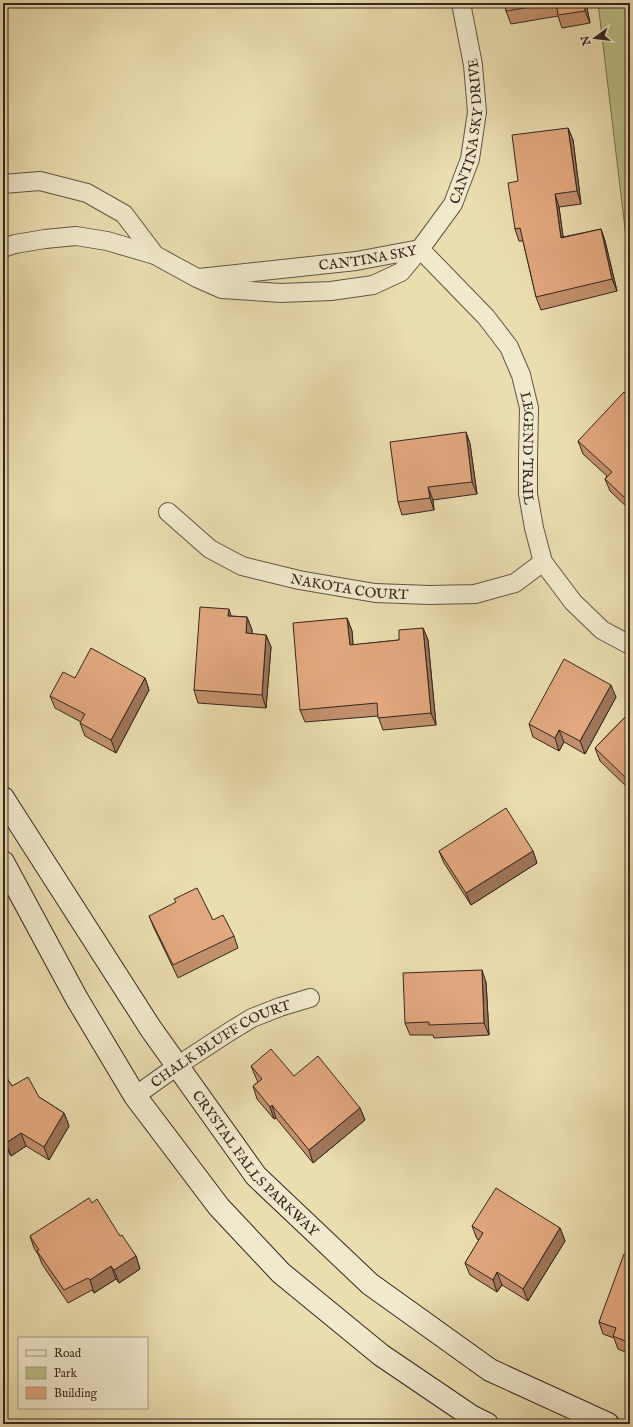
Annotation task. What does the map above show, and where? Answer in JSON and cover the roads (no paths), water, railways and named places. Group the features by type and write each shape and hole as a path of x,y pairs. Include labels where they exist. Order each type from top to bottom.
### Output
{"street":[{"name":"CANTINA SKY DRIVE","path":"420,249 453,204 470,159 477,112 473,65 461,3"},
{"name":"CANTINA SKY","path":"3,184 12,182 40,181 87,193 124,214 155,255"},
{"name":"CANTINA SKY","path":"3,248 23,242 76,236 107,241 155,255 197,278 222,289 282,294 331,291 373,285 401,272 420,249"},
{"name":"CANTINA SKY","path":"197,278 356,261 420,249"},
{"name":"LEGEND TRAIL","path":"420,249 486,317 509,347 521,375 529,408 528,494 534,528 543,562 573,602 602,630 630,645"},
{"name":"NAKOTA COURT","path":"168,512 210,549 242,566 299,580 375,593 430,596 476,594 515,582 543,562"},
{"name":"CRYSTAL FALLS PARKWAY","path":"3,798 147,1022 256,1176 370,1284 490,1370 608,1424"},
{"path":"3,862 77,999 135,1096 219,1207 281,1273 381,1355 471,1416 487,1424"},
{"name":"CHALK BLUFF COURT","path":"135,1096 177,1066 252,1018 280,1007 310,998"}]}
